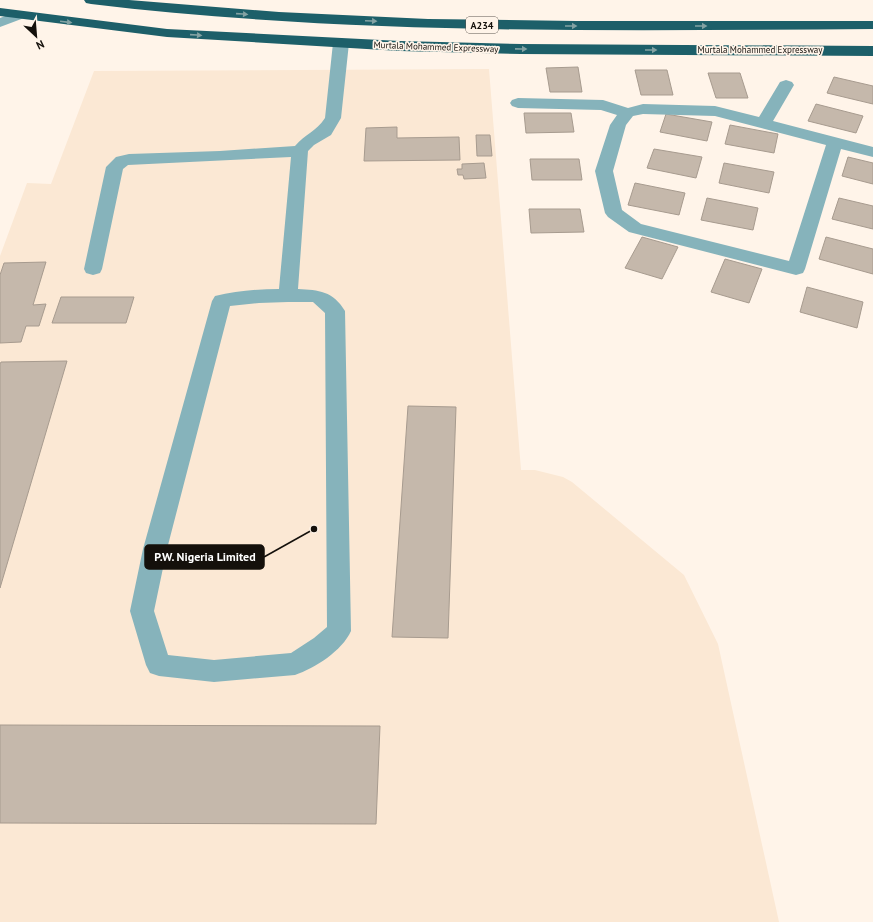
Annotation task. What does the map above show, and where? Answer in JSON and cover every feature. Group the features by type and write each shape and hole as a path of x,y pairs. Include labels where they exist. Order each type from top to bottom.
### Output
{"highway":[{"name":"A234","path":"91,0 222,13 436,25 873,25"},
{"name":"Murtala Mohammed Expressway","path":"0,12 167,33 341,43 521,49 873,51"},
{"path":"691,50 873,33"}],"street":[{"path":"0,23 19,15"},
{"path":"288,295 300,151 308,140 325,131 333,118 341,43"},
{"path":"763,124 786,85"},
{"path":"518,103 604,105 627,113 643,109 715,111 873,152"},
{"path":"627,113 618,125 604,171 614,213 635,228 796,269 835,142"},
{"path":"93,269 115,166 122,161 129,159 220,156 300,151"},
{"path":"288,295 318,296 335,311 339,631 323,646 295,664 214,671 160,665 142,611 155,549 222,301 259,296 288,295"}],"shaded area":[{"path":"489,69 521,470 535,470 563,477 572,482 684,575 718,644 779,922 0,922 0,256 27,183 51,184 94,71"}],"building":[{"path":"578,67 582,92 550,92 546,68"},
{"path":"635,70 667,70 673,95 641,95"},
{"path":"708,73 740,73 748,98 716,98"},
{"path":"834,77 873,86 873,104 827,93"},
{"path":"816,104 863,116 856,133 808,121"},
{"path":"524,113 571,113 574,132 526,133"},
{"path":"666,114 712,122 707,141 660,132"},
{"path":"730,125 778,134 774,153 725,144"},
{"path":"397,127 397,138 459,137 460,160 364,161 366,128"},
{"path":"476,135 490,135 492,156 477,156"},
{"path":"654,149 702,157 696,178 647,168"},
{"path":"848,157 873,163 873,184 842,176"},
{"path":"530,159 579,159 582,180 532,180"},
{"path":"484,163 486,178 464,179 463,175 458,175 457,169 462,169 462,164"},
{"path":"724,163 774,172 769,193 719,183"},
{"path":"635,183 685,193 679,215 628,205"},
{"path":"707,198 758,208 753,230 701,220"},
{"path":"839,198 873,206 873,229 832,219"},
{"path":"529,209 580,209 584,232 531,233"},
{"path":"642,237 678,247 662,279 625,268"},
{"path":"826,237 873,249 873,274 819,259"},
{"path":"725,259 762,269 749,303 711,292"},
{"path":"46,262 33,305 46,304 39,326 26,326 21,342 0,343 0,275 4,263"},
{"path":"807,287 863,302 857,328 800,312"},
{"path":"61,297 134,297 126,323 52,323"},
{"path":"67,361 0,588 0,364 1,362"},
{"path":"408,406 456,407 448,638 392,637"},
{"path":"0,725 380,726 376,824 0,823"}],"place":[{"name":"P.W. Nigeria Limited","path":"314,529"}]}
